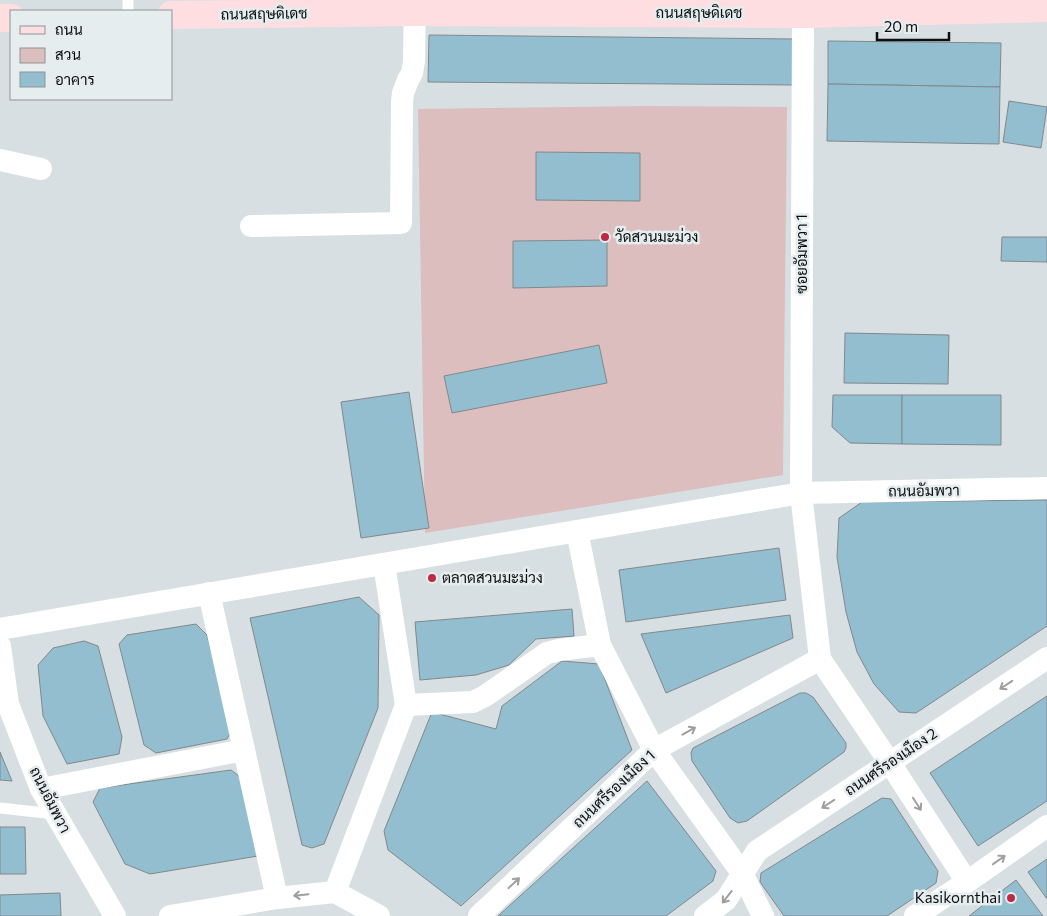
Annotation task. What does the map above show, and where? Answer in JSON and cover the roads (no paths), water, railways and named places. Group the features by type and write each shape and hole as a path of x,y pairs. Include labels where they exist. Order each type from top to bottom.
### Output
{"street":[{"name":"ถนนสฤษดิเดช","path":"172,15 415,6 803,14 1047,8"},
{"path":"251,226 401,223 402,102 403,93 412,73 414,62 415,6"},
{"name":"ซอยอัมพวา 1","path":"803,14 801,493 820,659"},
{"path":"0,160 41,169"},
{"name":"ถนนอัมพวา","path":"209,593 801,493 1047,488"},
{"path":"577,531 600,645 654,750 742,873 764,916"},
{"path":"335,892 406,705 384,564"},
{"path":"0,628 209,593 277,898"},
{"path":"406,705 473,702 547,654 559,650 600,645"},
{"name":"ถนนอัมพวา","path":"0,646 8,704 41,788 115,916"},
{"name":"ถนนศรีรองเมือง 2","path":"705,916 726,900 757,851 1047,658"},
{"path":"820,659 890,762 967,882"},
{"name":"ถนนศรีรองเมือง 1","path":"479,916 654,750 820,659"},
{"path":"41,788 244,750"},
{"path":"915,916 1047,826"},
{"path":"170,916 277,898 335,892 378,916"}],"lane":[{"path":"0,808 56,814"}],"place":[{"name":"วัดสวนมะม่วง","path":"605,237"},
{"name":"ตลาดสวนมะม่วง","path":"432,578"},
{"name":"Kasikornthai","path":"1011,898"}]}
